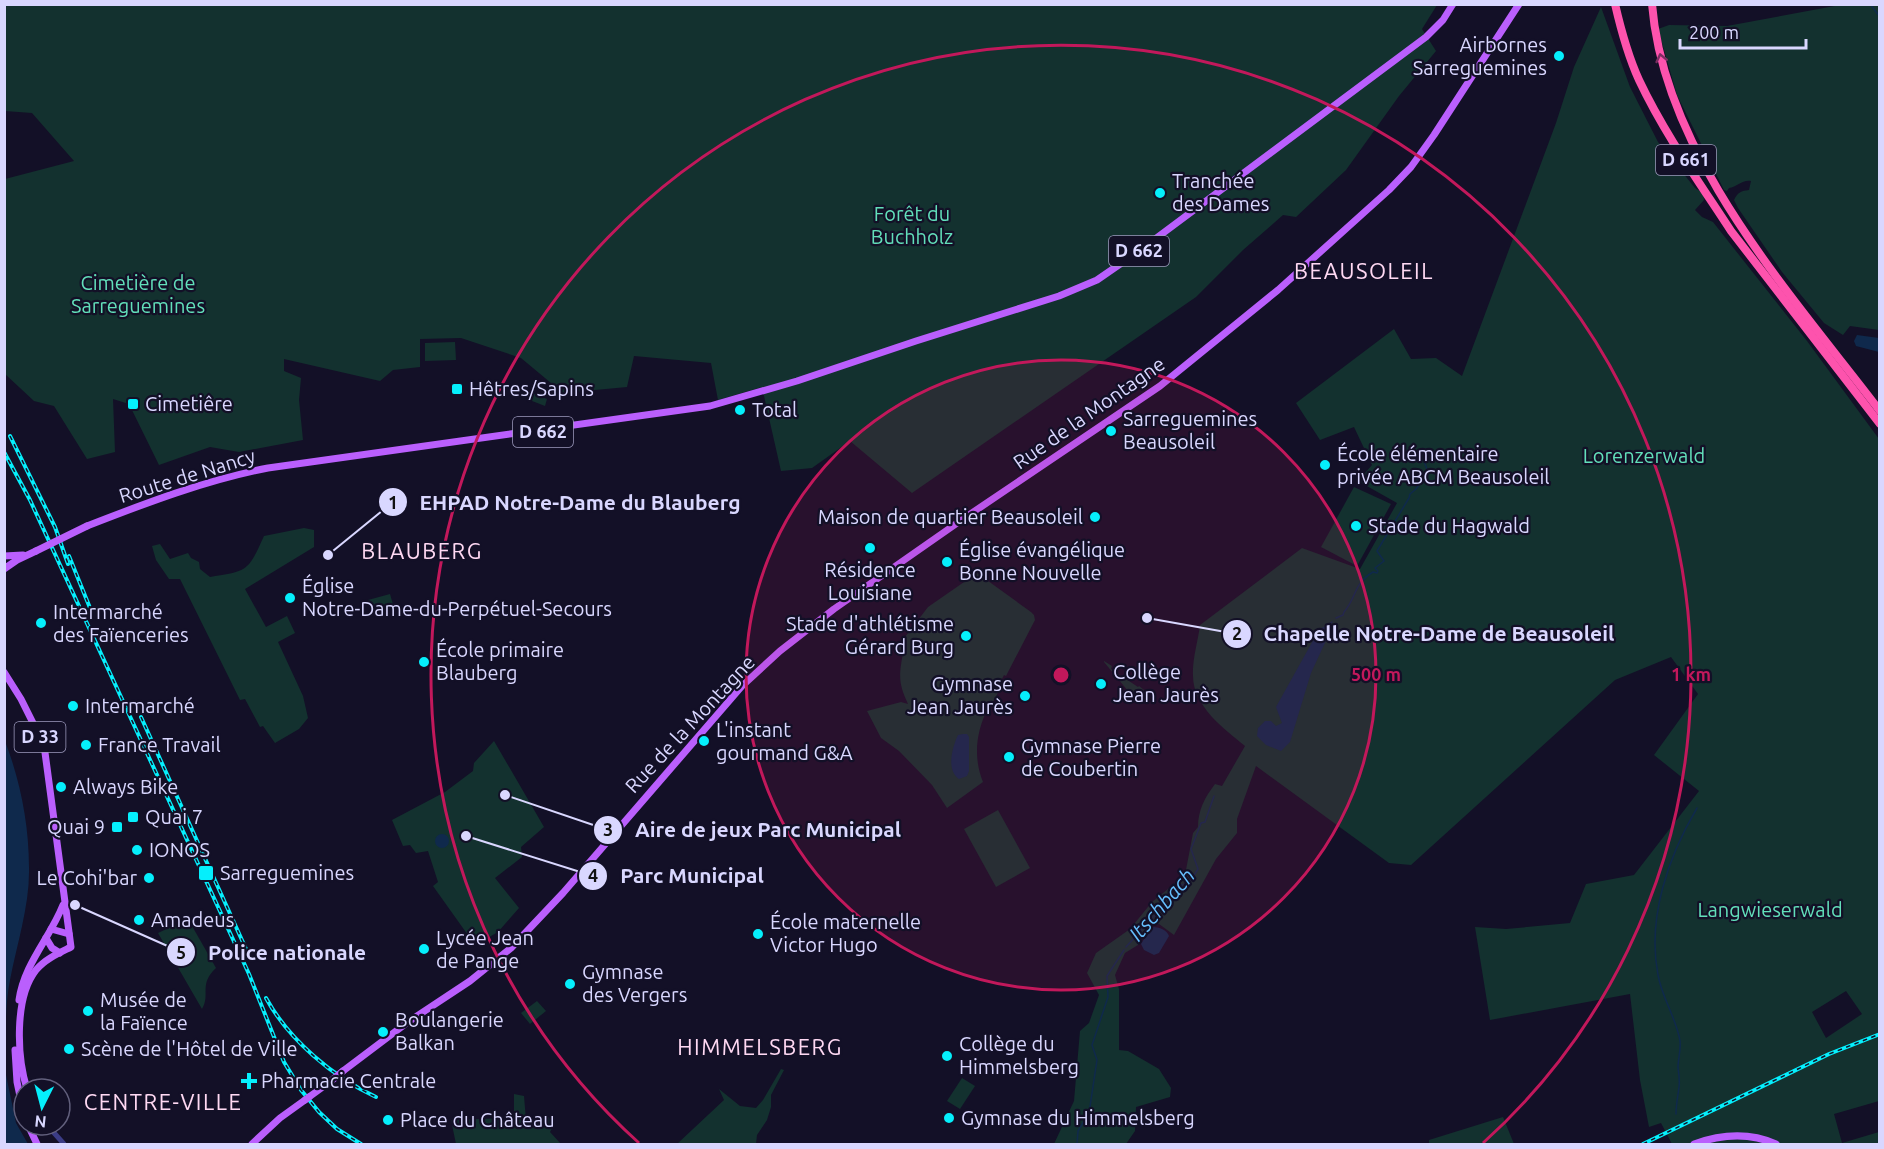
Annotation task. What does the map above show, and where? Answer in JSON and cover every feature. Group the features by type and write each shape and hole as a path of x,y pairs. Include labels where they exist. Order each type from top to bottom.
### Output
{"highway":[{"name":"D 661","path":"1618,4 1633,54 1653,97 1714,199 1880,411"},
{"name":"D 661","path":"1618,4 1622,33 1638,78 1707,194 1731,231 1880,424"},
{"path":"1652,4 1653,24 1664,72 1678,110 1703,164 1736,218 1787,291"}],"main road":[{"name":"Route de Nancy","path":"4,571 17,560 87,526 194,487 240,474 710,406 766,391 1059,296 1097,280 1149,244 1426,37 1443,20 1454,4"},
{"name":"Rue de la Montagne","path":"252,1144 286,1114 331,1080 405,1025 470,981 512,948 742,686 780,651 834,609 944,532 1160,386 1278,290 1389,190 1411,167 1519,4"},
{"name":"D 662","path":"4,556 35,551"},
{"name":"D 33","path":"4,672 21,699 44,745 69,934"},
{"path":"18,1077 15,1052 20,994 25,973 50,935 64,902"},
{"path":"24,1077 19,1047 24,994 37,969 71,947 69,934 50,935"},
{"path":"50,935 60,953"},
{"path":"1694,1144 1712,1138 1738,1135 1759,1138 1776,1144"}],"green space":[{"name":"Forêt du Buchholz","path":"8,5 1437,5 1422,29 1436,51 1399,96 1346,170 1296,217 1283,215 1243,250 1196,297 912,493 850,441 812,468 781,471 762,387 718,400 711,363 634,356 627,387 563,393 521,358 461,338 420,339 420,367 393,370 380,381 284,359 284,371 301,378 299,400 303,440 239,452 210,447 159,465 129,404 113,399 115,452 87,459 54,406 34,401 5,374 5,179 74,161 32,113 5,111 4,7"},
{"path":"1840,5 1879,5 1879,330 1850,326 1843,335 1824,323 1782,272 1738,208 1734,200 1740,192 1749,190 1751,181 1743,182 1727,191 1724,190 1677,95 1658,29 1669,25 1727,26"},
{"path":"1601,7 1630,87 1658,142 1695,188 1703,193 1704,200 1695,210 1702,217 1713,222 1807,341 1879,439 1879,1101 1834,1114 1842,1143 1879,1132 1879,1143 1672,1144 1661,1123 1649,1127 1640,1080 1630,994 1490,1020 1475,927 1506,929 1570,923 1586,884 1634,875 1699,791 1654,755 1698,694 1671,657 1615,680 1411,865 1389,863 1256,766 1237,819 1237,833 1216,859 1174,935 1159,924 1149,926 1138,945 1125,953 1115,975 1119,989 1119,1050 1128,1051 1159,1069 1171,1088 1170,1097 1136,1107 1135,1131 1126,1144 1054,1144 1074,1101 1080,1031 1089,1023 1099,995 1087,973 1096,953 1130,929 1152,902 1185,875 1193,833 1198,827 1203,804 1215,784 1222,786 1245,746 1211,716 1194,687 1194,657 1200,625 1302,548 1360,569 1397,503 1358,481 1372,465 1354,427 1320,440 1296,403 1394,329 1411,359 1436,358 1462,376 1556,123 1574,67","holes":["1846,991 1862,1014 1826,1038 1812,1012"]},
{"path":"455,342 456,360 425,361 425,343"},
{"path":"530,392 547,399 545,406 527,399"},
{"name":"Stade du Hagwald","path":"1354,487 1391,504 1357,566 1321,547"},
{"path":"304,528 314,530 314,547 245,589 266,627 287,616 295,633 278,642 303,696 308,718 299,729 275,743 263,726 260,727 245,699 240,700 180,579 169,579 156,560 152,546 160,544 170,559 188,553 191,558 199,562 200,569 210,577 233,573 246,567 264,536"},
{"name":"Stade d'athlétisme Gérard Burg","path":"977,573 1031,612 1035,620 1006,676 1004,675 1000,683 1002,685 988,708 981,726 977,754 983,782 947,808 932,785 899,751 881,738 867,711 901,702 908,704 900,679 903,653 895,650 928,607"},
{"path":"390,594 394,608 372,614 368,600"},
{"path":"1104,661 1112,666 1111,669 1144,690 1144,695 1139,699 1133,697"},
{"path":"494,741 544,827 521,847 522,857 495,878 519,908 498,932 475,945 433,886 438,882 428,851 416,853 410,845 403,846 392,820 445,792 473,771 474,763"},
{"path":"998,810 1030,868 996,887 964,829"},
{"path":"188,919 216,968 207,979 202,1009 158,933"},
{"path":"537,1001 546,1011 530,1024 521,1013"},
{"path":"781,1069 784,1070 771,1095 771,1107 767,1120 757,1135 756,1144 677,1144 724,1100 719,1089 740,1106 756,1108"},
{"path":"962,1078 975,1086 960,1109 947,1101"},
{"path":"514,1094 524,1096 526,1120 543,1119 547,1116 555,1123 550,1132 561,1144 456,1144 451,1120 507,1118 507,1114 514,1113"},
{"path":"1503,1117 1514,1144 1429,1144 1429,1140"}],"water":[{"path":"1857,335 1879,338 1879,352 1856,346 1854,341"},
{"path":"1327,626 1330,632 1311,673 1290,742 1281,751 1266,745 1257,736 1258,728 1265,721 1271,721 1276,726 1282,723 1276,707 1315,637 1321,628"},
{"path":"967,734 969,737 969,771 967,776 959,779 951,765 951,758 958,735"},
{"path":"5,741 23,802 29,881 9,988 5,1040"},
{"path":"439,834 445,834 449,841 445,848 439,848 435,844 435,838"},
{"path":"1153,927 1162,929 1169,936 1159,953 1154,955 1144,950 1141,944"},
{"path":"5,1070 12,1104 12,1137 24,1137 28,1144 5,1144"}],"waterway":[{"path":"1870,4 1880,17"},
{"name":"Itschbach","path":"1336,618 1343,615 1362,581 1373,572 1377,573 1375,568 1384,561 1377,551 1410,494 1428,472 1424,461"},
{"name":"Itschbach","path":"1327,626 1332,622"},
{"name":"Itschbach","path":"1126,947 1156,914 1174,886 1182,885 1194,876 1198,869 1191,849 1201,823 1205,822 1214,796"},
{"path":"1676,1114 1680,1041 1658,975 1655,932 1662,888 1669,867 1697,808"},
{"name":"Itschbach","path":"1077,1144 1078,1131 1089,1113 1097,1060 1092,1045 1108,997 1107,976 1124,950"}],"railway":[{"path":"10,436 55,527 68,564"},
{"path":"4,452 30,500 249,974 284,1062 301,1090 319,1112 337,1129 361,1144"},
{"path":"69,556 90,608"},
{"path":"141,717 246,949"},
{"path":"266,998 287,1028 314,1056 344,1079 376,1097"},
{"path":"1643,1144 1829,1054 1880,1034"}],"place":[{"name":"Airbornes Sarreguemines","path":"1559,56"},
{"name":"Tranchée des Dames","path":"1160,193"},
{"name":"Hêtres/Sapins","path":"457,389"},
{"name":"Cimetiêre","path":"133,404"},
{"name":"Total","path":"740,410"},
{"name":"Sarreguemines Beausoleil","path":"1111,431"},
{"name":"École élémentaire privée ABCM Beausoleil","path":"1325,465"},
{"name":"Maison de quartier Beausoleil","path":"1095,517"},
{"name":"Stade du Hagwald","path":"1356,526"},
{"name":"Résidence Louisiane","path":"870,548"},
{"name":"EHPAD Notre-Dame du Blauberg","path":"328,555"},
{"name":"Église évangélique Bonne Nouvelle","path":"947,562"},
{"name":"Église Notre-Dame-du-Perpétuel-Secours","path":"290,598"},
{"name":"Chapelle Notre-Dame de Beausoleil","path":"1147,618"},
{"name":"Intermarché des Faïenceries","path":"41,623"},
{"name":"Stade d'athlétisme Gérard Burg","path":"966,636"},
{"name":"École primaire Blauberg","path":"424,662"},
{"name":"Collège Jean Jaurès","path":"1101,684"},
{"name":"Gymnase Jean Jaurès","path":"1025,696"},
{"name":"Intermarché","path":"73,706"},
{"name":"L'instant gourmand G&A","path":"704,741"},
{"name":"France Travail","path":"86,745"},
{"name":"Gymnase Pierre de Coubertin","path":"1009,757"},
{"name":"Always Bike","path":"61,787"},
{"name":"Aire de jeux Parc Municipal","path":"505,795"},
{"name":"Quai 7","path":"133,817"},
{"name":"Quai 9","path":"117,827"},
{"name":"Parc Municipal","path":"466,836"},
{"name":"IONOS","path":"137,850"},
{"name":"Sarreguemines","path":"206,873"},
{"name":"Le Cohi'bar","path":"149,878"},
{"name":"Police nationale","path":"75,905"},
{"name":"Amadeus","path":"139,920"},
{"name":"École maternelle Victor Hugo","path":"758,934"},
{"name":"Lycée Jean de Pange","path":"424,949"},
{"name":"Gymnase des Vergers","path":"570,984"},
{"name":"Musée de la Faïence","path":"88,1011"},
{"name":"Boulangerie Balkan","path":"383,1032"},
{"name":"Scène de l'Hôtel de Ville","path":"69,1049"},
{"name":"Collège du Himmelsberg","path":"947,1056"},
{"name":"Pharmacie Centrale","path":"249,1081"},
{"name":"Gymnase du Himmelsberg","path":"949,1118"},
{"name":"Place du Château","path":"388,1120"}],"district":[{"name":"BEAUSOLEIL","path":"1364,271"},
{"name":"BLAUBERG","path":"422,551"},
{"name":"HIMMELSBERG","path":"760,1047"},
{"name":"CENTRE-VILLE","path":"163,1102"}],"park label":[{"name":"Cimetière de Sarreguemines","path":"138,294"},
{"name":"Lorenzerwald","path":"1644,456"},
{"name":"Langwieserwald","path":"1770,910"}]}
